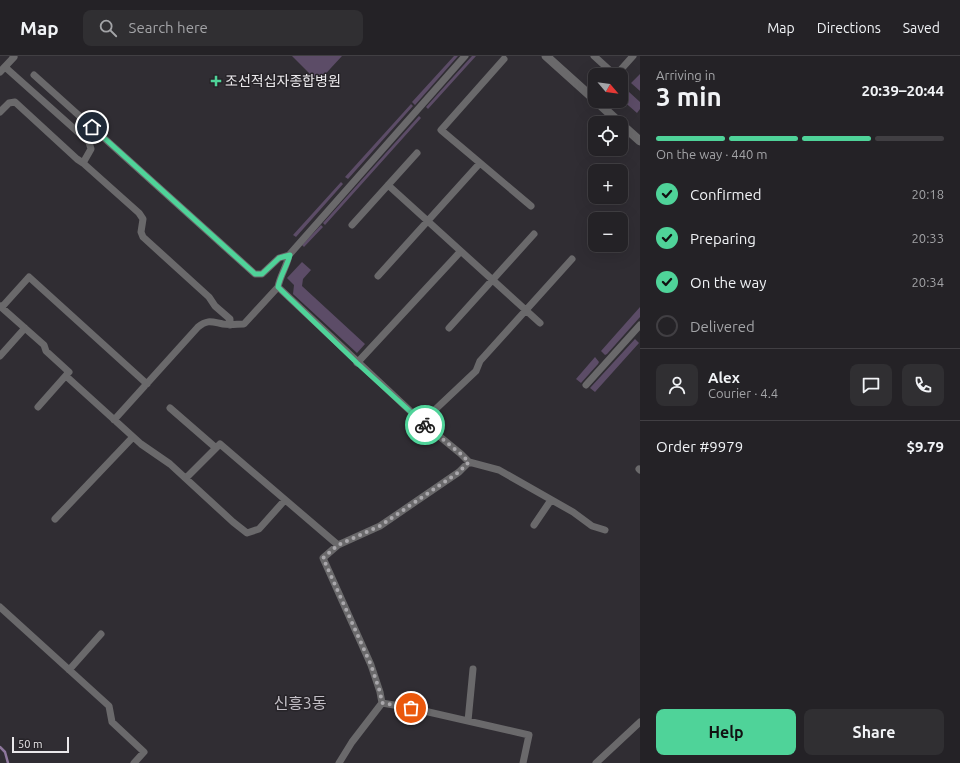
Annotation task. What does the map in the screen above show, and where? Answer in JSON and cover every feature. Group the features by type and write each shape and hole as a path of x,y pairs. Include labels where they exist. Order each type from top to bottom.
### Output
{"street":[{"path":"13,56 14,57 2,70 89,142 91,150 83,163"},
{"path":"114,420 204,322 244,324 278,287 279,280 290,255 465,56"},
{"path":"546,56 588,94"},
{"path":"622,68 633,56"},
{"path":"598,57 608,68"},
{"path":"504,59 441,130 531,206"},
{"path":"34,75 255,274 262,274 279,258 290,255"},
{"path":"0,112 9,102 15,102 139,213 143,219 141,232 143,237 209,297 215,306 230,319 230,324"},
{"path":"604,108 613,116"},
{"path":"628,130 640,141"},
{"path":"352,225 417,153"},
{"path":"378,276 480,163"},
{"path":"388,185 460,252 540,323"},
{"path":"449,328 534,234"},
{"path":"357,363 460,252"},
{"path":"422,422 476,371 480,361 572,259"},
{"path":"38,407 69,372 46,351 44,345 1,307 29,278 147,384"},
{"path":"278,287 357,363 469,462 499,470 574,512 592,526 605,530"},
{"path":"586,385 640,325"},
{"path":"0,356 25,328"},
{"path":"66,376 141,444 170,464 247,533 259,528 284,501"},
{"path":"170,408 216,448"},
{"path":"55,519 133,437"},
{"path":"186,478 220,444 284,501 338,545"},
{"path":"339,763 352,742 382,703 371,665 323,558 338,545 380,526 459,472 469,462"},
{"path":"534,525 551,500"},
{"path":"0,607 109,706 112,722 144,752 134,763"},
{"path":"69,670 101,634"},
{"path":"468,721 473,669"},
{"path":"382,703 411,708 529,735 523,763"},
{"path":"596,763 640,722"}],"shaded area":[{"path":"292,56 342,56 318,82"},
{"path":"454,56 458,56 415,105 412,102"},
{"path":"472,56 476,56 428,109 426,107"},
{"path":"640,74 640,91 631,83"},
{"path":"628,91 640,102 640,109 637,113 628,105"},
{"path":"411,104 413,106 348,179 345,177"},
{"path":"419,116 421,118 325,225 323,223"},
{"path":"341,182 343,184 296,237 293,235"},
{"path":"321,225 323,227 304,247 302,245"},
{"path":"302,262 311,270 303,279 302,286 365,344 357,353 293,294 294,285 287,278"},
{"path":"640,307 640,317 605,355 601,351"},
{"path":"635,339 639,343 595,392 590,388"},
{"path":"595,357 599,362 598,364 581,383 576,379"}],"waterway":[{"path":"0,747 5,752 8,763"}],"way so far":[{"path":"411,708 382,703 371,665 323,558 338,545 380,526 459,472 469,462 425,425"}],"place":[{"name":"조선적십자종합병원","path":"216,81"}],"district":[{"name":"신흥3동","path":"300,703"}],"route":[{"path":"92,127 255,274 262,274 279,258 290,255 279,280 278,287 357,363 425,425"}]}
